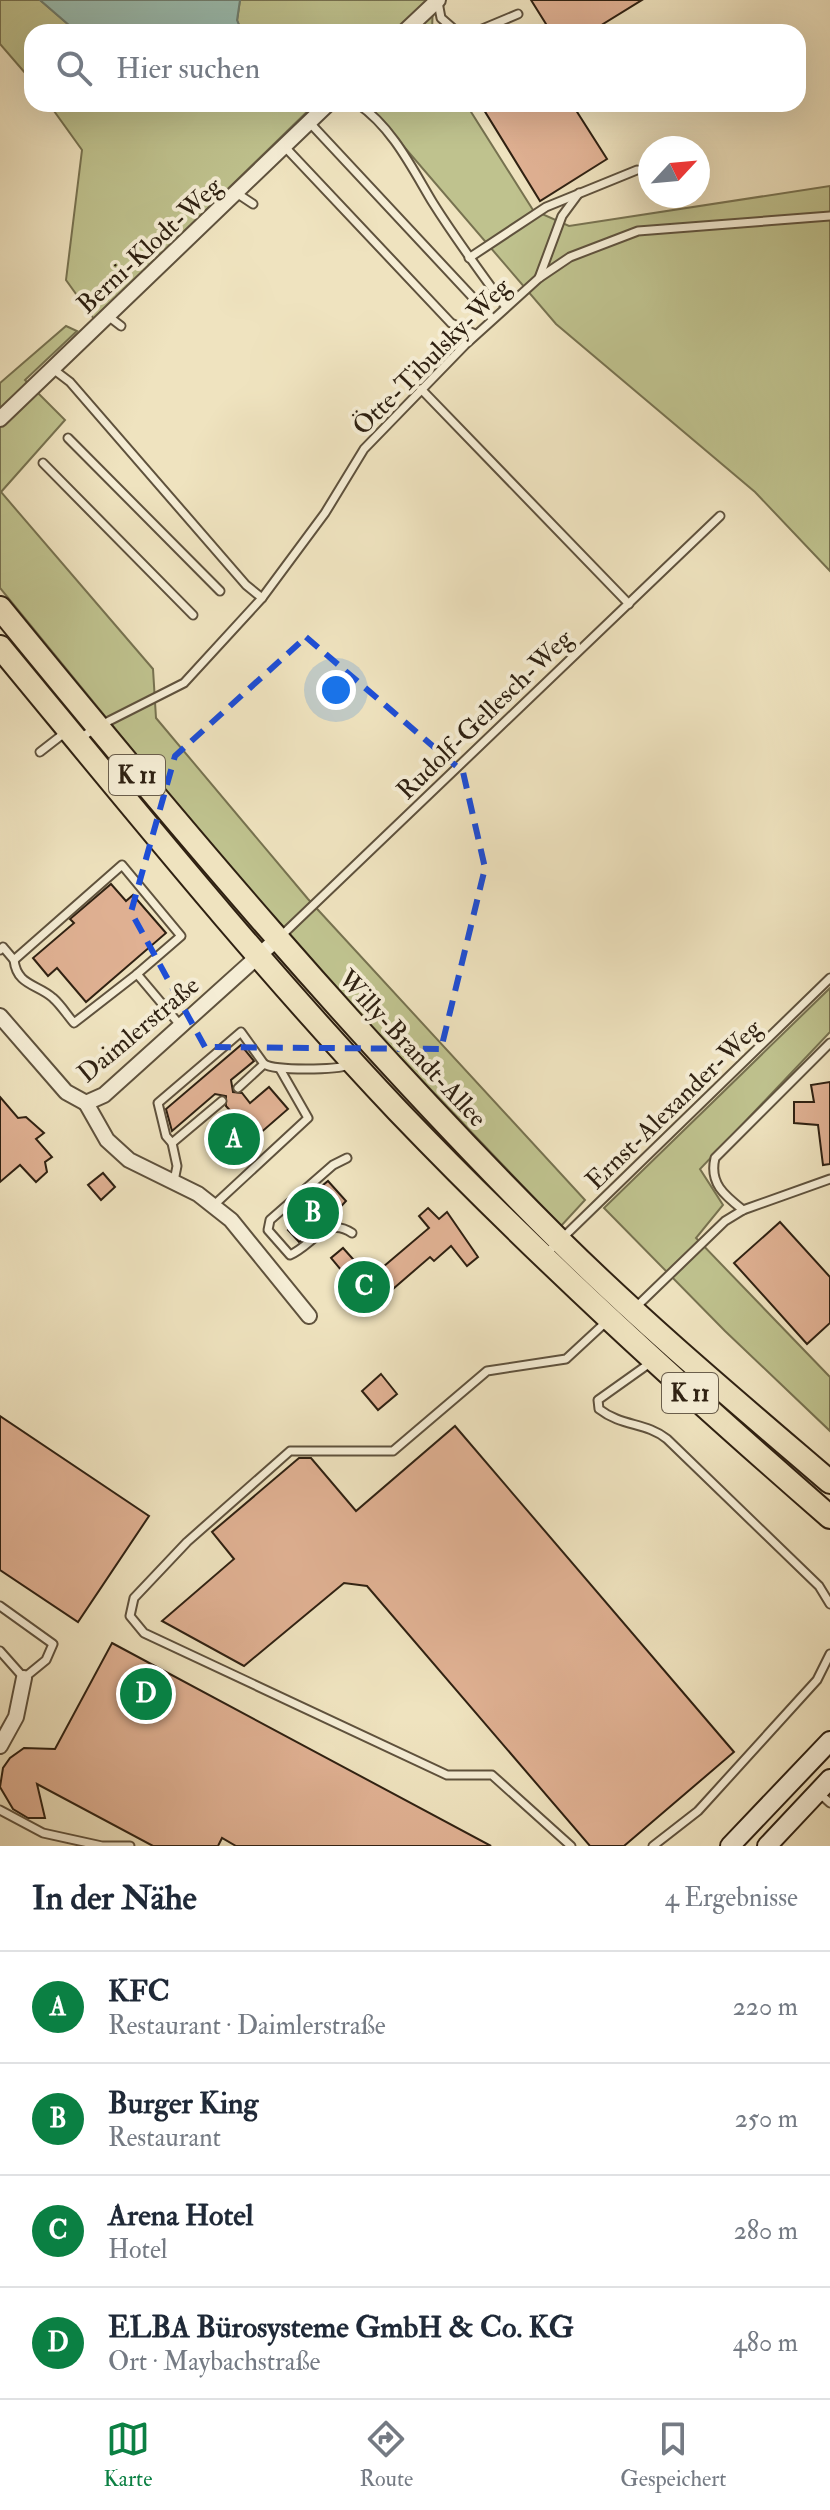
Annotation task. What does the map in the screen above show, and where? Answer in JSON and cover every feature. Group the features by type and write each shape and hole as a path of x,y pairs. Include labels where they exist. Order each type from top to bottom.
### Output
{"main road":[{"name":"Willy-Brandt-Allee","path":"0,608 276,940 443,1123 632,1310 830,1482"},
{"name":"Willy-Brandt-Allee","path":"0,647 258,956 353,1062 608,1320 830,1517"},
{"path":"730,1846 830,1741"},
{"path":"767,1846 826,1791"}],"street":[{"path":"412,24 438,0"},
{"name":"Berni-Klodt-Weg","path":"0,419 320,112"},
{"name":"Daimlerstraße","path":"0,1016 66,1092 86,1103 104,1095 276,940"},
{"path":"86,1103 107,1140 129,1160 174,1181 214,1205 231,1220 309,1316"},
{"path":"0,1746 16,1717 24,1678"}],"lane":[{"path":"438,0 441,18 448,24"},
{"path":"494,24 518,14"},
{"path":"370,112 405,155 469,258 505,306"},
{"path":"310,123 492,318"},
{"path":"285,147 451,323 475,334"},
{"path":"469,258 546,207 637,170"},
{"path":"539,278 562,216 580,191"},
{"path":"238,194 253,204"},
{"name":"Ötte-Tibulsky-Weg","path":"40,752 184,683 262,598 325,513 364,449 475,334 539,278 603,242 638,231 830,216"},
{"path":"108,316 121,326"},
{"path":"53,369 70,382 246,585 262,598"},
{"path":"421,389 629,604"},
{"path":"68,438 220,591"},
{"path":"43,463 193,615"},
{"name":"Rudolf-Gellesch-Weg","path":"276,940 720,516"},
{"path":"0,950 3,947 14,960 15,970 29,986 52,996 74,1023 181,936 122,865 14,960"},
{"path":"137,974 181,1027"},
{"name":"Ernst-Alexander-Weg","path":"543,1257 830,978"},
{"path":"174,1181 177,1166 158,1103 241,1032 264,1064 280,1069 318,1066 338,1069 353,1062"},
{"path":"743,1210 722,1193 712,1173 715,1158 830,1043"},
{"path":"238,1088 264,1064"},
{"path":"214,1205 308,1118 280,1069"},
{"path":"172,1143 222,1101"},
{"path":"347,1158 333,1165 270,1220 268,1230 290,1255 301,1251 328,1227 342,1226 352,1233"},
{"path":"571,1846 492,1775 447,1775 144,1633 130,1616 134,1598 187,1542 290,1451 393,1451 487,1371 566,1359 608,1320 632,1310 725,1221 743,1210 830,1179"},
{"path":"653,1361 598,1400 599,1409 614,1421 658,1431 819,1586 830,1604"},
{"path":"0,1606 53,1644 46,1660 24,1678 0,1651"},
{"path":"653,1846 698,1811 817,1680 830,1654"},
{"path":"0,1810 43,1833 102,1846 130,1846"}],"highlighted area":[{"path":"306,637 463,772 485,868 441,1049 205,1047 131,912 175,756"}],"green space":[{"path":"0,0 40,0 68,24 24,24 24,72 0,44"},
{"path":"240,0 433,0 432,24 238,24"},
{"path":"55,112 307,112 94,319 66,280 82,150"},
{"path":"366,112 471,112 533,210 569,226 686,208 710,208 710,204 830,186 830,571 755,492 556,324 394,135"},
{"path":"66,326 77,331 25,380 65,420 1,492 153,669 156,718 308,899 585,1200 561,1226 289,941 0,588 0,383"},
{"path":"830,988 830,1032 700,1169 723,1205 696,1238 830,1377 830,1431 725,1331 604,1208"}],"water":[{"path":"40,0 240,0 239,24 68,24"}],"building":[{"path":"531,0 642,0 603,24 546,24"},
{"path":"485,112 577,112 607,159 540,201"},
{"path":"111,884 126,901 133,895 166,933 86,1002 57,968 48,976 33,958 74,923 70,919"},
{"path":"241,1045 254,1061 231,1080 233,1092 242,1093 250,1103 269,1087 288,1109 250,1142 257,1151 240,1166 212,1135 235,1116 226,1106 226,1096 215,1094 172,1131 166,1109"},
{"path":"830,1082 830,1164 823,1165 818,1125 794,1123 794,1102 814,1102 811,1085"},
{"path":"0,1097 18,1118 26,1117 44,1133 36,1139 52,1157 45,1162 47,1172 36,1182 20,1165 0,1182"},
{"path":"103,1173 115,1187 101,1200 88,1185"},
{"path":"328,1181 346,1201 326,1223 299,1242 288,1230 296,1223 288,1214"},
{"path":"428,1208 439,1219 447,1212 478,1257 467,1266 451,1246 434,1261 430,1257 364,1314 349,1296 357,1289 331,1258 343,1248 370,1278 429,1228 419,1216"},
{"path":"780,1222 830,1277 830,1323 807,1344 734,1263"},
{"path":"381,1374 397,1394 378,1410 362,1391"},
{"path":"0,1416 149,1516 78,1622 0,1570"},
{"path":"455,1426 734,1752 624,1846 590,1846 367,1586 344,1583 244,1666 162,1621 234,1559 212,1532 299,1458 311,1458 356,1511"},
{"path":"112,1643 491,1846 236,1846 222,1838 218,1846 153,1846 37,1784 45,1818 28,1818 13,1809 0,1787 3,1768 10,1758 24,1748 55,1749"}],"place":[{"name":"KFC","path":"234,1139"},
{"name":"Burger King","path":"313,1213"},
{"name":"Arena Hotel","path":"364,1287"},
{"name":"ELBA Bürosysteme GmbH & Co. KG","path":"146,1694"}]}
